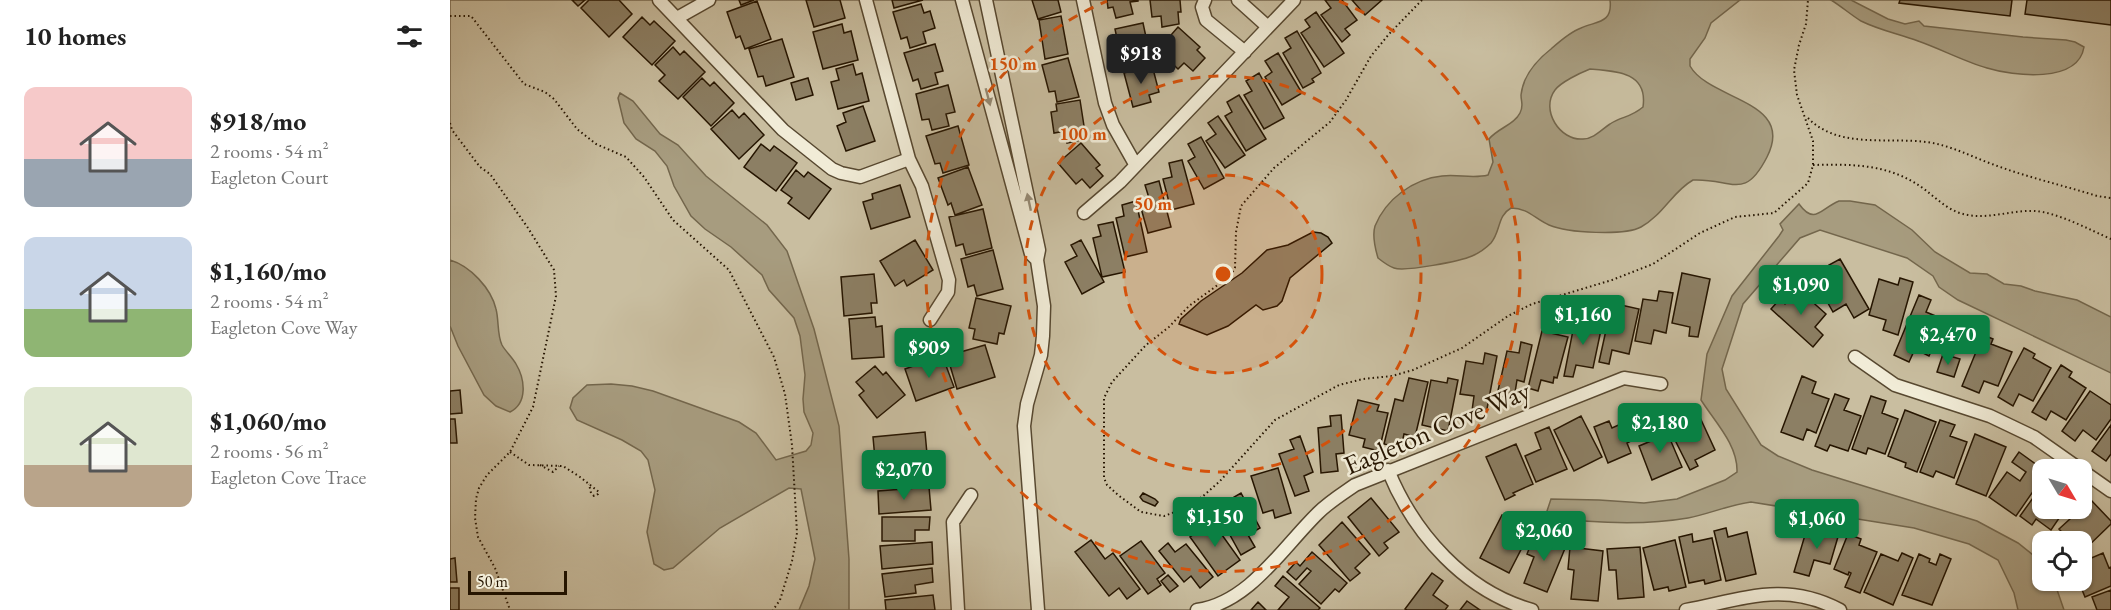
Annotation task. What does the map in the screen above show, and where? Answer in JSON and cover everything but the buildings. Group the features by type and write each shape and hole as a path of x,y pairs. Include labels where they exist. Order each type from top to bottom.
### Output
{"street":[{"path":"659,0 783,130 832,169 860,177 909,159"},
{"path":"677,18 709,0"},
{"path":"866,0 909,159 922,186 949,280 948,292 930,320"},
{"path":"962,0 1031,254 1037,260"},
{"path":"986,0 1039,250 1037,260 1044,306 1041,355 1027,404 1024,426 1038,610"},
{"path":"1083,0 1105,103 1113,125 1135,164"},
{"path":"1205,0 1202,7 1206,20 1245,52"},
{"path":"1238,0 1268,27"},
{"path":"1084,213 1120,182 1294,0"},
{"path":"1855,357 1895,385 1990,416 2034,437 2111,491"},
{"name":"Eagleton Cove Way","path":"1197,610 1221,604 1239,594 1318,513 1355,485 1624,378 1661,384"},
{"path":"1388,471 1406,509 1436,549 1482,587 1532,610"},
{"path":"958,610 953,522 971,495"},
{"path":"1686,610 1780,593 1807,596 1840,610"}],"path":[{"path":"1422,0 1371,56 1346,100 1330,122 1269,172 1241,206 1236,231 1235,268 1230,276 1189,306 1169,327 1146,345 1117,375 1107,389 1104,398 1104,478 1107,485 1141,512 1164,516 1194,502 1220,481 1275,420 1340,385 1413,370 1462,348 1508,316 1532,304 1612,280 1653,264 1700,233 1735,217 1774,213 1808,183 1813,165 1813,141 1797,95 1794,70 1806,24 1808,0"},
{"path":"450,16 471,16 524,84 545,92 554,99 577,129 596,144 626,157 644,177 673,220 729,270 774,357 785,394 792,445 797,533 780,600 773,610"},
{"path":"1806,117 1829,134 1857,139 1906,140 1940,145 1993,165 2097,196 2111,198"},
{"path":"450,123 452,130 480,167 490,174 554,270 556,296 533,407 510,452 487,475 479,488 475,518 478,537 498,574 510,610"},
{"path":"1813,165 1853,164 1893,172 1916,183 1956,212 1986,217 2034,211 2068,220 2111,239"},
{"path":"510,452 530,465 559,466 589,484"},
{"path":"540,465 553,472 559,466"}],"shaded area":[{"path":"450,0 2111,0 2111,610 450,610"},
{"path":"1610,0 1740,0 1711,23 1705,38 1690,59 1690,66 1700,78 1761,112 1770,124 1773,138 1767,157 1759,171 1744,184 1693,180 1649,222 1633,230 1596,232 1569,230 1549,225 1527,212 1511,208 1503,215 1491,243 1472,256 1457,261 1409,269 1394,268 1378,258 1374,238 1375,226 1393,199 1411,186 1431,178 1488,175 1493,162 1489,139 1514,121 1520,113 1522,88 1536,63 1569,34 1606,18","holes":["1590,69 1620,73 1635,80 1643,95 1643,107 1614,121 1591,137 1583,139 1567,135 1560,130 1551,115 1551,98 1555,90 1571,78"]},
{"path":"1831,0 1851,0 1888,19 1905,24 1919,21 1924,26 2066,40 2084,47 2079,59 2070,67 2058,72 2028,75 1998,71 1868,24"},
{"path":"620,93 633,101 660,134 678,145 706,176 767,225 787,251 814,329 839,426 849,559 849,610 799,610 809,586 815,559 801,489 789,488 720,528 673,568 664,570 654,564 647,532 655,490 648,460 641,451 622,440 577,420 570,408 573,398 587,385 611,384 653,391 739,422 756,433 776,460 806,451 811,445 813,433 804,412 805,375 800,336 794,318 769,290 762,275 691,216 674,186 667,166 655,151 636,139 624,123 618,98"},
{"path":"1839,201 1850,201 1875,205 1912,230 1935,252 1970,273 1987,274 2004,284 2077,300 2111,317 2111,373 1958,300 1939,287 1933,276 1907,258 1820,230 1800,238 1743,304 1722,369 1726,389 1761,445 1778,456 1812,470 1977,521 2018,543 2032,554 2032,591 2057,591 2064,610 2018,610 2014,593 1998,560 1969,544 1914,528 1751,502 1688,518 1652,522 1599,522 1545,517 1551,499 1644,503 1677,499 1725,480 1737,472 1730,443 1701,400 1707,354 1732,296 1783,230 1780,224 1799,204 1809,214 1814,215"},
{"path":"450,260 465,267 490,293 497,313 500,341 516,364 523,383 520,403 510,412 496,406 484,395 450,326"}]}
